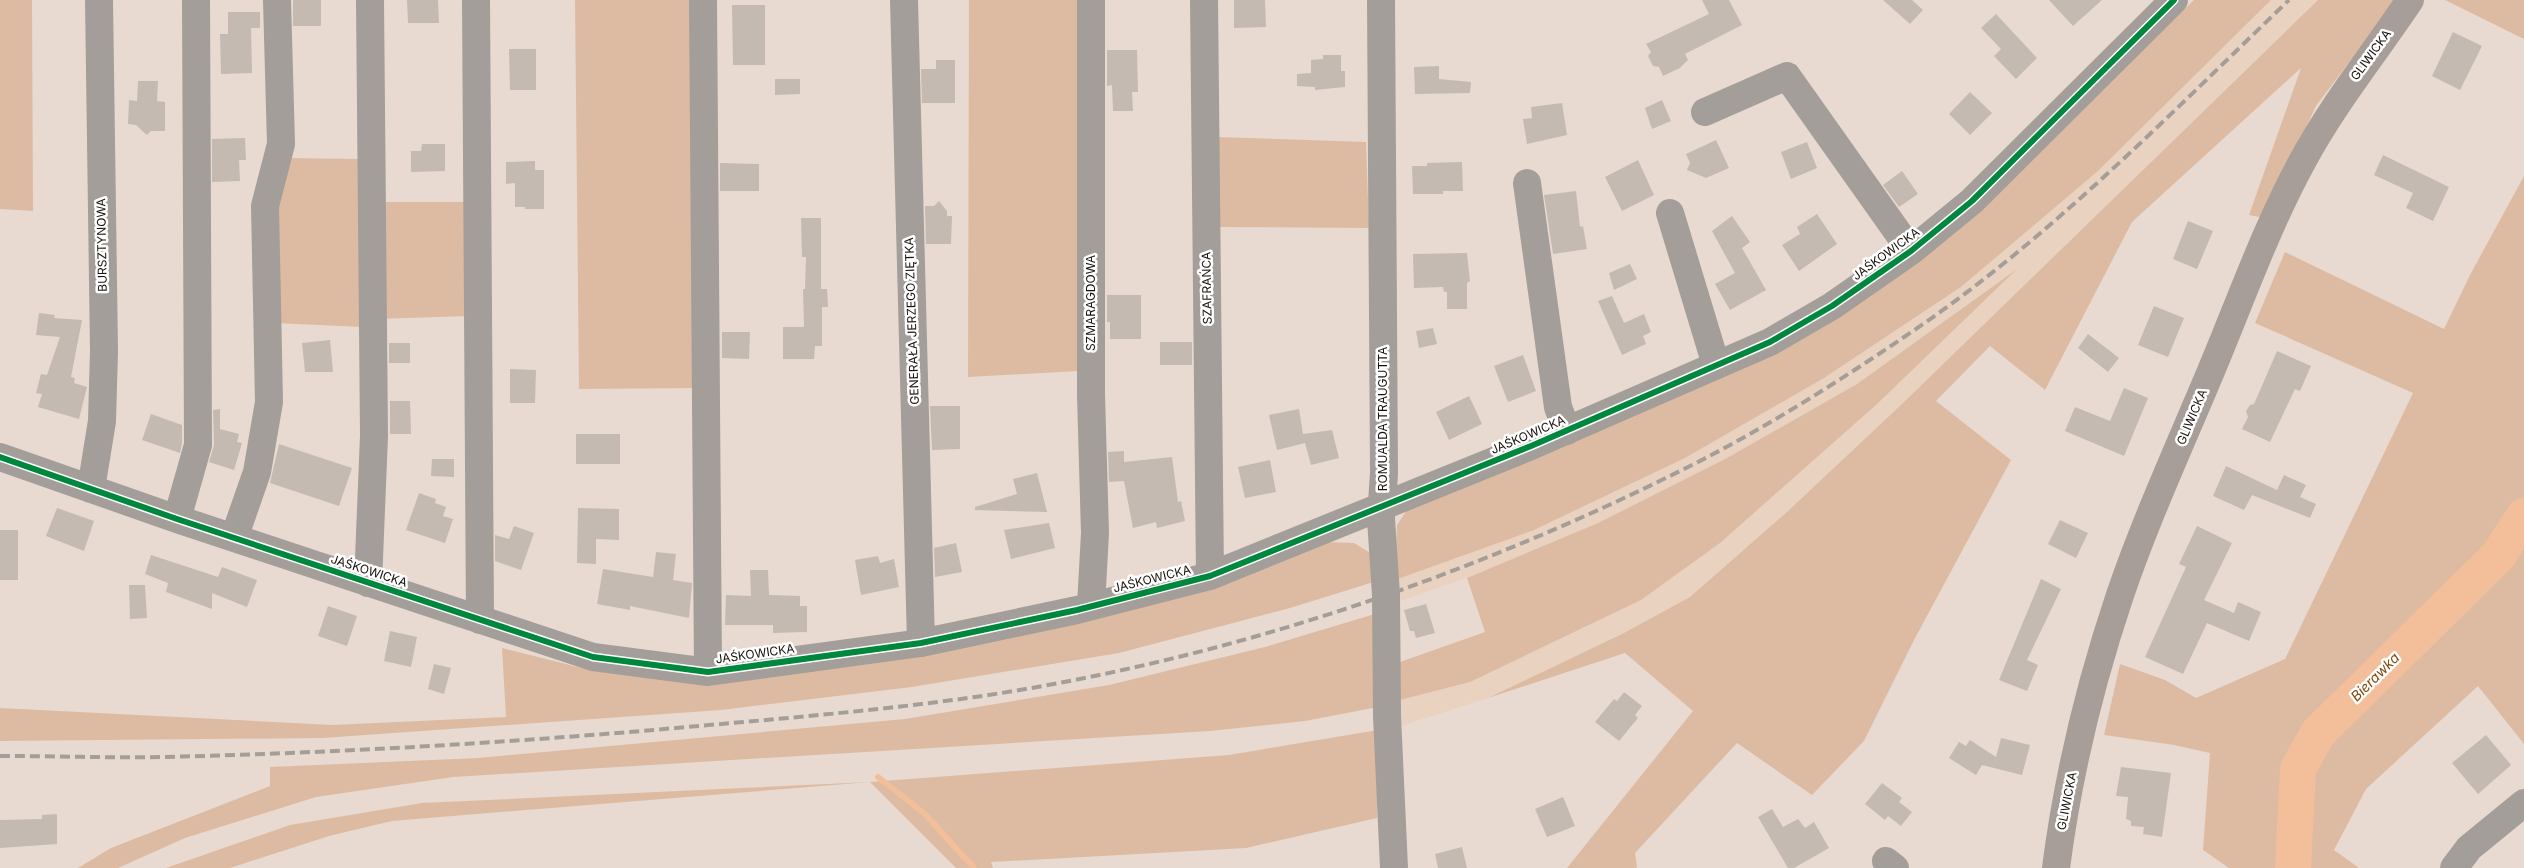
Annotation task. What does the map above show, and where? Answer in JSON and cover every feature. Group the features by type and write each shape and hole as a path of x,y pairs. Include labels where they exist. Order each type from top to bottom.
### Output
{"main road":[{"name":"GLIWICKA","path":"2056,868 2076,752 2095,673 2120,594 2151,515 2301,163 2333,109 2410,0"}],"street":[{"name":"BURSZTYNOWA","path":"91,489 102,421 104,351 100,0"},
{"path":"177,519 198,446 196,0"},
{"path":"234,538 257,472 269,402 265,206 281,144 276,0"},
{"path":"368,583 374,436 370,0"},
{"path":"476,0 480,620"},
{"path":"703,0 708,672"},
{"name":"GENERAŁA JERZEGO ZIĘTKA","path":"904,0 921,643"},
{"name":"SZMARAGDOWA","path":"1091,0 1091,395 1095,533 1091,606"},
{"name":"SZAFRAŃCA","path":"1204,0 1210,576"},
{"name":"ROMUALDA TRAUGUTTA","path":"1381,0 1383,508 1387,716 1394,868"},
{"name":"JAŚKOWICKA","path":"0,457 177,519 593,657 708,672 921,643 1091,606 1210,576 1383,508 1567,431 1770,342 1832,306 1911,251 1972,201 2174,0"},
{"path":"1705,112 1787,76 1911,251"},
{"path":"1526,183 1558,407 1567,431"},
{"path":"1670,213 1716,365"},
{"path":"2454,868 2469,848 2524,803"}],"shaded area":[{"path":"0,0 32,0 33,211 0,209"},
{"path":"575,0 703,0 699,388 579,389"},
{"path":"969,0 1096,0 1096,370 968,377"},
{"path":"2194,0 2271,0 2098,171 1961,287 1824,378 1685,458 1534,530 1395,580 1397,525 1407,510 1811,332 2060,128"},
{"path":"2271,0 2318,0 1903,403 1788,511 1690,597 1622,634 1488,698 1401,726 1400,700 1470,682 1720,543 1876,405 2012,272 1857,384 1727,458 1598,523 1467,578 1397,602 1395,580 1534,530 1685,458 1824,378 1961,287 2098,171"},
{"path":"2318,0 2396,0 2316,106 2264,218 2249,215 2301,68 2132,222 2045,390 1990,346 1936,401 2011,460 1914,640 1864,741 1812,795 1737,743 1635,853 1637,868 1567,868 1693,711 1625,653 1488,698 1622,634 1690,597 1788,511 1903,403"},
{"path":"2445,0 2524,0 2524,39"},
{"path":"1218,137 1366,142 1369,228 1217,227"},
{"path":"284,158 362,159 383,202 473,202 470,316 376,319 363,327 274,323 272,204"},
{"path":"2524,176 2524,744 2478,686 2366,789 2334,850 2359,868 2229,868 2203,850 2210,753 2174,745 2104,735 2120,664 2165,680 2196,698 2285,659 2413,393 2255,323 2285,252 2444,329 2470,275"},
{"path":"2017,269 1876,405 1720,543 1641,600 1470,682 1400,700 1400,662 1485,632 1467,578 1598,523 1727,458 1857,384"},
{"path":"1324,542 1354,543 1372,554 1377,581 1290,608 1119,653 912,687 721,710 323,738 0,741 0,708 332,725 506,717 502,648 586,669 708,680"},
{"path":"1378,613 1378,707 1305,721 1210,731 453,777 316,797 185,838 118,868 78,868 111,848 270,786 270,767 478,758 905,719 1109,685 1265,647"},
{"path":"1378,730 1377,818 1246,848 991,862 993,868 956,868 870,782 1229,755"},
{"path":"870,782 392,821 329,836 230,868 166,868 290,825 422,803"}],"building":[{"path":"293,0 321,0 321,26 293,26"},
{"path":"407,0 438,0 439,23 408,23"},
{"path":"1234,0 1265,0 1266,27 1234,28"},
{"path":"1702,0 1729,0 1742,25 1685,54 1688,60 1680,68 1663,76 1659,67 1653,66 1648,56 1651,52 1646,44 1709,14"},
{"path":"1883,0 1912,0 1923,10 1910,24"},
{"path":"2049,0 2102,0 2073,26"},
{"path":"732,5 765,5 765,65 733,65"},
{"path":"228,12 260,12 260,28 251,28 252,73 221,74 220,34 228,34"},
{"path":"1996,14 2037,58 2016,79 1994,56 2001,49 1981,28"},
{"path":"2453,32 2482,46 2460,90 2432,76"},
{"path":"509,49 536,49 536,90 510,90"},
{"path":"1107,50 1137,50 1138,92 1132,92 1133,111 1113,111 1112,85 1107,86"},
{"path":"1323,55 1341,55 1341,71 1345,71 1345,87 1315,90 1315,87 1297,86 1297,74 1311,73 1311,60 1323,59"},
{"path":"936,60 955,60 955,103 922,103 921,69 936,69"},
{"path":"1439,66 1439,79 1471,82 1470,93 1415,94 1414,67"},
{"path":"775,79 800,79 800,94 775,95"},
{"path":"138,81 158,81 157,101 165,102 165,131 151,131 147,135 136,125 128,124 129,100 137,101"},
{"path":"1970,92 1992,113 1970,135 1949,114"},
{"path":"1662,100 1671,121 1652,129 1645,108"},
{"path":"1562,103 1567,135 1527,144 1523,119 1532,118 1531,107"},
{"path":"245,138 246,160 239,160 240,181 212,182 212,139"},
{"path":"1716,140 1729,168 1706,178 1687,170 1690,163 1686,154"},
{"path":"1807,142 1817,168 1791,179 1781,152"},
{"path":"422,144 445,144 445,171 411,172 411,151 421,151"},
{"path":"2383,155 2449,187 2433,221 2406,208 2413,193 2374,175"},
{"path":"1638,160 1654,195 1622,211 1605,177"},
{"path":"535,161 535,170 544,170 544,209 515,207 515,183 506,184 506,162"},
{"path":"1462,162 1463,191 1443,191 1443,194 1413,194 1412,166 1427,166 1427,163"},
{"path":"720,163 759,164 759,191 720,191"},
{"path":"1902,171 1918,194 1899,207 1883,185"},
{"path":"1576,191 1580,227 1583,226 1587,249 1553,254 1544,195"},
{"path":"939,201 947,211 947,216 952,216 951,244 926,244 925,206 934,206"},
{"path":"1817,214 1837,244 1799,271 1782,245 1800,234 1797,227"},
{"path":"1732,216 1750,242 1742,248 1766,290 1730,310 1715,284 1735,273 1712,231"},
{"path":"801,218 821,218 821,289 827,289 828,307 822,307 822,346 815,346 814,359 783,359 783,327 804,327 803,289 805,289 806,257 802,257"},
{"path":"2188,221 2213,231 2197,269 2173,259"},
{"path":"1467,253 1470,281 1467,283 1467,309 1447,309 1447,292 1444,292 1443,287 1414,288 1413,254"},
{"path":"1630,264 1637,279 1614,290 1609,273"},
{"path":"1107,295 1141,295 1141,339 1110,339 1110,322 1107,322"},
{"path":"1612,296 1624,323 1644,314 1651,332 1643,336 1646,344 1622,355 1598,301"},
{"path":"2154,306 2184,318 2168,357 2138,345"},
{"path":"39,313 55,315 54,318 82,320 71,377 75,378 74,383 87,387 79,419 38,407 42,394 36,393 41,374 47,375 60,337 36,335"},
{"path":"1433,328 1437,344 1419,348 1416,331"},
{"path":"722,332 750,332 749,359 722,358"},
{"path":"2088,334 2119,358 2108,372 2078,348"},
{"path":"330,340 333,372 305,372 302,343"},
{"path":"1160,342 1192,342 1192,365 1160,365"},
{"path":"389,343 410,343 410,363 389,363"},
{"path":"2277,351 2311,366 2300,391 2295,389 2270,442 2242,429 2248,417 2246,411 2250,405 2254,404"},
{"path":"1523,355 1536,391 1508,402 1494,366"},
{"path":"510,369 536,370 535,403 510,403"},
{"path":"2124,388 2148,398 2124,456 2065,431 2075,407 2110,421"},
{"path":"1469,396 1482,424 1449,440 1436,412"},
{"path":"390,401 410,401 411,434 390,434"},
{"path":"930,406 960,406 960,449 932,450"},
{"path":"220,409 220,429 239,434 237,442 242,443 234,470 209,462 214,445 213,410"},
{"path":"1299,409 1303,434 1332,430 1339,458 1311,465 1305,443 1277,450 1269,415"},
{"path":"151,414 182,425 180,453 142,440"},
{"path":"576,434 620,434 620,464 576,464"},
{"path":"279,444 352,468 339,506 270,483"},
{"path":"1124,451 1124,462 1172,457 1178,502 1181,501 1185,521 1157,528 1156,522 1133,528 1124,481 1109,482 1108,452"},
{"path":"432,459 454,459 454,477 431,476"},
{"path":"1270,460 1276,492 1245,498 1238,467"},
{"path":"2226,466 2277,490 2284,475 2306,485 2300,497 2316,504 2310,518 2252,495 2244,510 2213,496"},
{"path":"1037,473 1047,512 975,510 975,507 1017,494 1013,479"},
{"path":"419,493 436,499 435,503 446,507 443,516 453,519 445,543 406,530"},
{"path":"57,508 94,521 84,551 46,536"},
{"path":"578,508 619,509 619,540 596,539 596,564 577,563"},
{"path":"2060,520 2088,533 2076,558 2048,544"},
{"path":"1049,523 1055,548 1011,559 1004,530"},
{"path":"514,526 534,533 521,570 495,561 495,535 509,539"},
{"path":"2197,526 2232,543 2204,600 2234,613 2238,602 2261,612 2249,641 2207,623 2183,674 2145,657 2186,567 2179,564"},
{"path":"0,530 18,530 18,580 0,580"},
{"path":"956,543 962,572 935,577 934,548"},
{"path":"656,552 676,554 673,580 692,583 689,618 630,606 630,610 597,604 603,569 653,577"},
{"path":"151,555 218,577 222,567 257,580 247,607 212,593 212,609 166,592 168,583 145,574"},
{"path":"878,556 880,563 894,559 899,587 861,595 855,560"},
{"path":"750,570 768,570 769,595 800,596 800,606 807,606 807,632 773,633 773,625 725,625 726,595 751,596"},
{"path":"2041,579 2061,589 2027,660 2038,665 2027,691 1999,680"},
{"path":"129,585 145,585 147,618 130,619"},
{"path":"1426,604 1435,633 1416,638 1414,631 1410,631 1404,610"},
{"path":"328,606 357,616 347,646 318,636"},
{"path":"390,631 417,637 411,667 384,661"},
{"path":"434,664 451,668 444,694 428,689"},
{"path":"1624,692 1642,706 1635,715 1638,718 1619,741 1595,722 1614,699 1617,701"},
{"path":"2486,735 2511,765 2478,794 2452,763"},
{"path":"2001,738 2030,745 2022,775 1982,765 1976,775 1949,758 1959,742 1966,746 1970,740 1996,757"},
{"path":"2121,767 2171,773 2162,837 2143,834 2144,827 2131,826 2131,821 2126,819 2128,797 2116,796"},
{"path":"1882,783 1902,798 1899,802 1912,812 1901,826 1888,816 1885,820 1865,804"},
{"path":"1563,797 1575,826 1547,837 1535,809"},
{"path":"1772,809 1783,827 1798,819 1805,828 1814,822 1829,848 1794,868 1788,868 1758,817"},
{"path":"57,814 57,844 0,848 0,820 42,819 42,815"},
{"path":"1462,847 1467,868 1438,868 1435,854"}],"waterway":[{"name":"Bierawka","path":"2293,868 2298,769 2318,733 2498,556 2524,516"},
{"path":"878,777 925,814 974,868"}],"railway":[{"path":"0,756 163,757 355,750 484,743 863,711 975,697 1159,662 1250,638 1340,610 1430,580 1603,508 1717,452 1831,385 1964,295 2013,256 2108,173 2289,0"}],"cycle path":[{"path":"0,457 177,519 593,657 708,672 921,643 1077,610 1210,576 1531,446 1770,342 1832,306 1911,251 1972,201 2174,0"}]}
